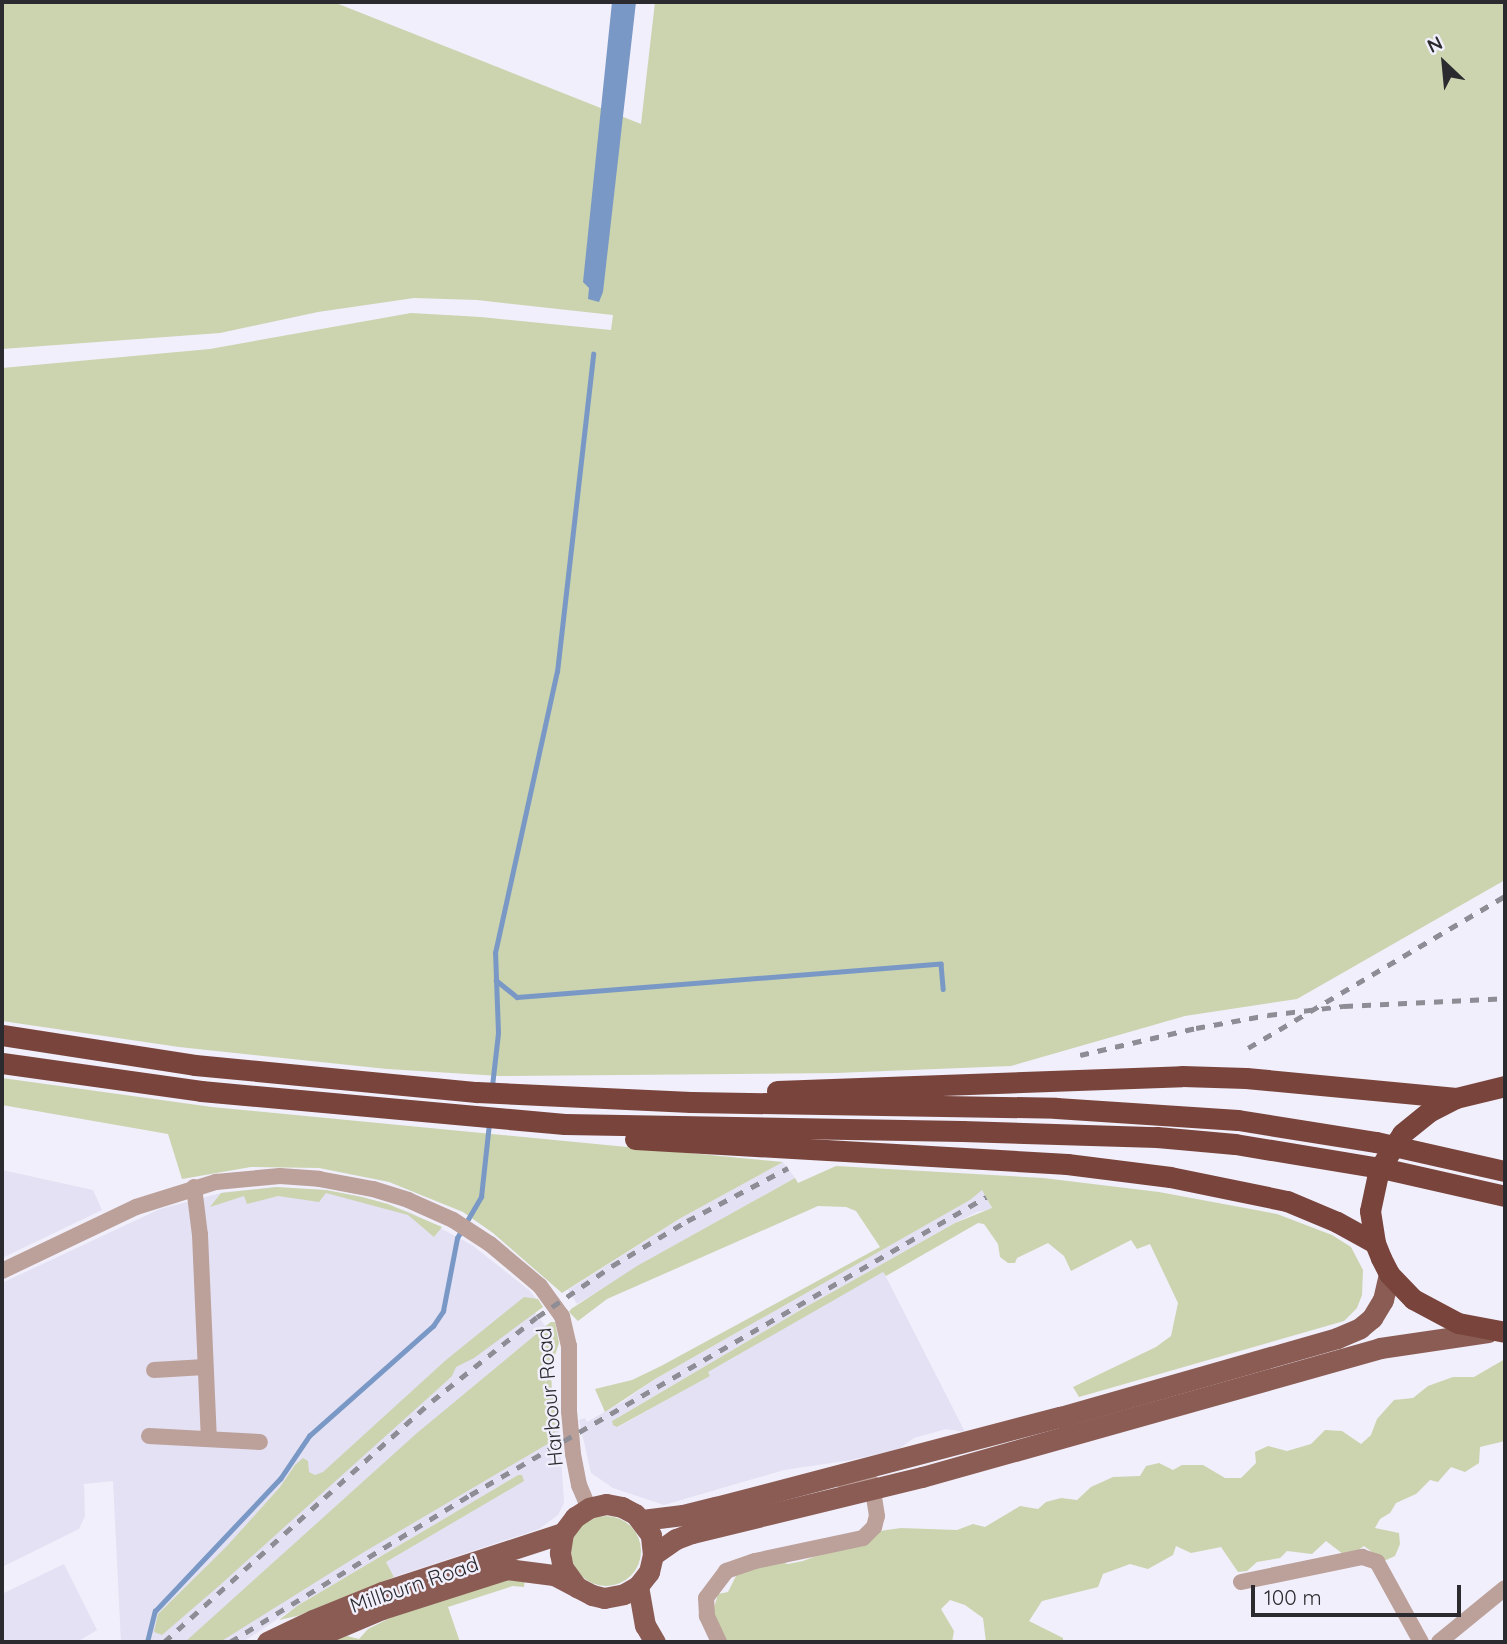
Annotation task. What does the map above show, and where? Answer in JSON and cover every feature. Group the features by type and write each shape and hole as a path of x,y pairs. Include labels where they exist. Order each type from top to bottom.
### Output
{"highway":[{"path":"2,1035 209,1067 477,1092 691,1102 1056,1108 1238,1120 1350,1138 1505,1171"},
{"path":"2,1063 201,1091 565,1124 1157,1137 1235,1144 1337,1160 1505,1196"},
{"path":"691,1102 774,1091 1182,1076 1246,1078 1456,1098"},
{"path":"1501,1331 1458,1324 1413,1299 1390,1274 1375,1243 1370,1211 1375,1182 1386,1154 1402,1134 1430,1111 1456,1098 1505,1086"},
{"path":"565,1124 636,1139 1067,1164 1170,1177 1287,1201 1337,1222 1375,1243"}],"main road":[{"path":"642,1520 683,1515 1085,1410 1344,1336 1360,1328 1378,1310 1390,1274"},
{"path":"653,1555 676,1539 692,1533 874,1489 1104,1428 1380,1348 1454,1335 1501,1331"},
{"path":"604,1598 624,1594 638,1586 649,1572 653,1555 651,1535 642,1520 622,1507 606,1504 589,1508 575,1517 563,1533 560,1553 563,1568 577,1587 604,1598 650,1634"},
{"name":"Millburn Road","path":"267,1642 382,1592 563,1533"},
{"name":"Millburn Road","path":"304,1642 382,1609 507,1569 554,1575 577,1587"},
{"path":"638,1586 650,1634"}],"street":[{"name":"Harbour Road","path":"2,1271 136,1207 194,1187 237,1179 280,1176 328,1180 373,1188 453,1220 505,1256 540,1286 567,1327 573,1454 579,1485 589,1508"},
{"path":"194,1187 200,1235 209,1439"},
{"path":"154,1370 205,1367"},
{"path":"149,1436 260,1442"},
{"path":"719,1642 705,1606 708,1591 715,1581 738,1565 863,1538 874,1527 877,1516 872,1483 865,1479 827,1488 802,1484"},
{"path":"1241,1583 1362,1557 1377,1562 1421,1642"},
{"path":"1439,1642 1505,1588"}],"shaded area":[{"path":"783,1162 795,1178 577,1304 568,1290 679,1219"},
{"path":"2,1170 93,1190 102,1210 2,1258"},
{"path":"276,1187 326,1190 362,1197 410,1212 472,1245 529,1290 543,1307 535,1312 545,1326 551,1322 550,1397 559,1425 564,1503 558,1515 539,1529 394,1577 386,1562 523,1481 518,1475 297,1606 243,1642 121,1642 113,1481 84,1484 85,1516 79,1529 2,1567 2,1283 160,1209 225,1192","holes":["295,1465 315,1476 158,1614 227,1546 280,1487"]},
{"path":"982,1189 992,1209 977,1212 955,1223 804,1308 619,1417 618,1427 709,1376 708,1372 883,1271 965,1432 946,1429 914,1438 899,1449 851,1460 784,1470 664,1505 613,1488 591,1473 579,1420 585,1418 587,1422 624,1401 655,1379 970,1200"},
{"path":"64,1564 97,1630 77,1642 2,1642 2,1594"}],"green space":[{"path":"2,2 336,3 641,124 655,2 1505,2 1505,880 1297,999 1185,1016 1011,1066 836,1073 500,1076 387,1069 179,1047 2,1021 2,368 210,349 411,313 611,330 613,315 477,300 414,298 318,312 220,333 2,349"},
{"path":"2,1078 212,1107 783,1162 679,1219 562,1293 493,1233 463,1212 389,1182 319,1168 251,1167 182,1179 168,1134 2,1105"},
{"path":"836,1166 1043,1178 1159,1192 1277,1214 1332,1235 1351,1247 1363,1270 1362,1295 1357,1308 1344,1321 1079,1397 1073,1387 1156,1347 1171,1336 1178,1303 1150,1244 1137,1249 1131,1240 1071,1271 1064,1256 1048,1243 1017,1258 1015,1263 1008,1263 1000,1257 998,1244 984,1224 978,1223 886,1276 883,1272 708,1372 710,1376 617,1427 613,1425 612,1421 804,1308 955,1223 992,1208 982,1190 970,1200 655,1379 605,1412 595,1389 632,1380 661,1366 880,1247 856,1211 846,1207 818,1206 607,1299 578,1321 569,1312 571,1309 637,1266 795,1178 798,1183"},
{"path":"276,1187 326,1190 362,1197 388,1204 442,1227 434,1237 408,1215 326,1193 319,1202 278,1196 247,1204 244,1196 210,1207 221,1193"},
{"path":"524,1297 538,1299 543,1307 474,1358 456,1367 452,1376 220,1585 162,1635 154,1632 158,1614 227,1546 280,1487 295,1465 303,1458 308,1461 309,1472 315,1475 323,1472 446,1360"},
{"path":"551,1322 555,1322 559,1343 551,1367 552,1393 558,1401 560,1430 554,1432 556,1439 364,1552 220,1642 185,1642 417,1433"},
{"path":"1505,1359 1505,1441 1480,1447 1479,1463 1465,1472 1451,1467 1438,1482 1430,1480 1416,1494 1396,1503 1375,1528 1399,1533 1400,1544 1395,1556 1384,1561 1364,1546 1355,1552 1343,1554 1326,1541 1312,1554 1287,1551 1280,1558 1257,1562 1247,1571 1238,1572 1221,1547 1191,1553 1176,1546 1173,1555 1148,1569 1130,1564 1103,1574 1098,1587 1042,1601 1029,1621 1063,1638 1063,1642 986,1642 983,1618 965,1605 950,1600 941,1609 954,1631 952,1642 726,1642 713,1611 718,1594 728,1592 737,1574 776,1561 788,1564 803,1561 880,1531 901,1528 957,1530 973,1524 985,1527 1020,1506 1038,1509 1046,1502 1061,1498 1077,1500 1091,1487 1113,1477 1140,1476 1146,1466 1159,1463 1173,1470 1182,1465 1203,1465 1225,1478 1241,1478 1256,1463 1255,1452 1268,1446 1287,1451 1311,1444 1325,1430 1342,1431 1361,1444 1371,1435 1377,1419 1394,1400 1413,1398 1428,1386 1453,1377 1474,1377"},
{"path":"522,1475 524,1481 386,1562 394,1577 297,1616 279,1620 297,1606"},
{"path":"606,1516 631,1526 641,1551 631,1576 606,1586 581,1576 571,1551 581,1526"},
{"path":"513,1576 525,1579 524,1587 513,1586 448,1607 460,1642 332,1642 347,1636 359,1639 368,1629 394,1616"}],"water":[{"path":"612,2 636,2 603,292 599,302 588,299 589,288 583,282"}],"waterway":[{"path":"492,1086 498,1033 495,953 557,672 593,354"},
{"path":"496,980 517,997 941,964 943,989"},
{"path":"147,1642 155,1611 280,1479 309,1436 433,1326 443,1311 457,1238 481,1197 489,1123"}],"railway":[{"path":"1248,1048 1505,896"},
{"path":"1080,1055 1196,1028 1268,1015 1344,1006 1505,998"},
{"path":"164,1642 432,1401 537,1317 612,1266 687,1221 788,1168"},
{"path":"230,1642 470,1495 986,1197"}]}
